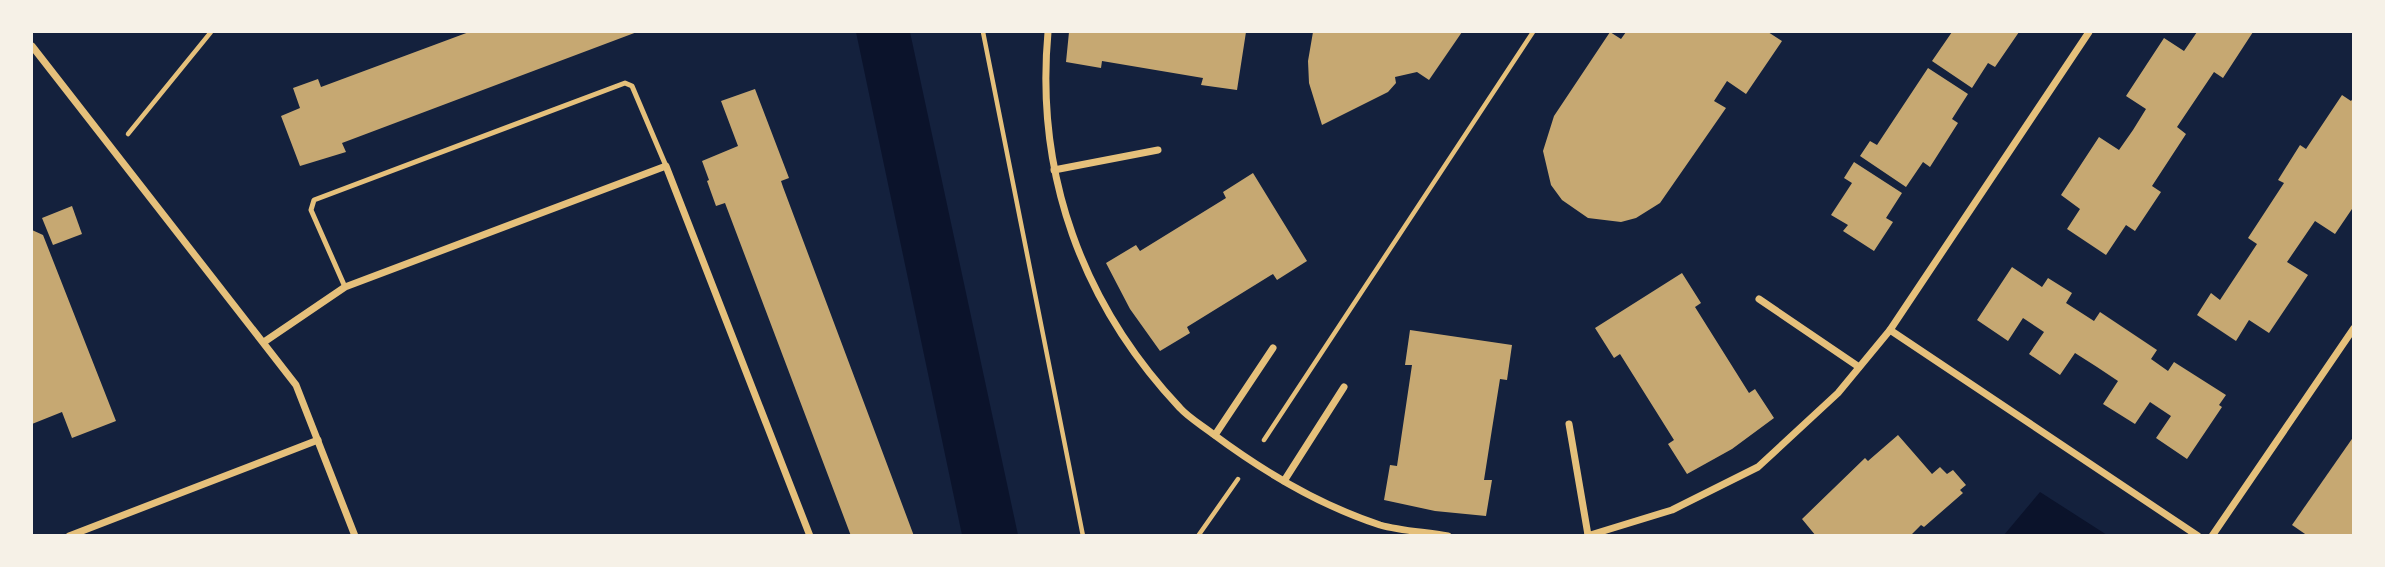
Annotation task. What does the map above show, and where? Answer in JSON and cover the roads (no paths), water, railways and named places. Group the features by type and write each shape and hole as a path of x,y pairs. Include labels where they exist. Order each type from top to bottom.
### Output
{"street":[{"path":"1048,32 1044,75 1049,152 1072,241 1120,334 1181,410 1250,462 1310,496 1382,525 1448,536"},
{"path":"1569,424 1587,536 1672,510 1758,467 1838,393 1890,330 2089,32"},
{"path":"32,46 296,385 355,536"},
{"path":"1054,170 1157,149"},
{"path":"264,342 345,287 666,166 810,536"},
{"path":"1759,299 1859,367"},
{"path":"2212,536 2354,328"},
{"path":"1890,330 2198,536"},
{"path":"1215,435 1273,348"},
{"path":"1284,481 1344,387"},
{"path":"69,536 318,440"}],"lane":[{"path":"345,287 311,210 314,200 625,83 632,86 666,166"}],"water":[{"path":"856,32 910,32 1018,535 962,535"},
{"path":"2040,492 2107,535 2004,535"}]}
